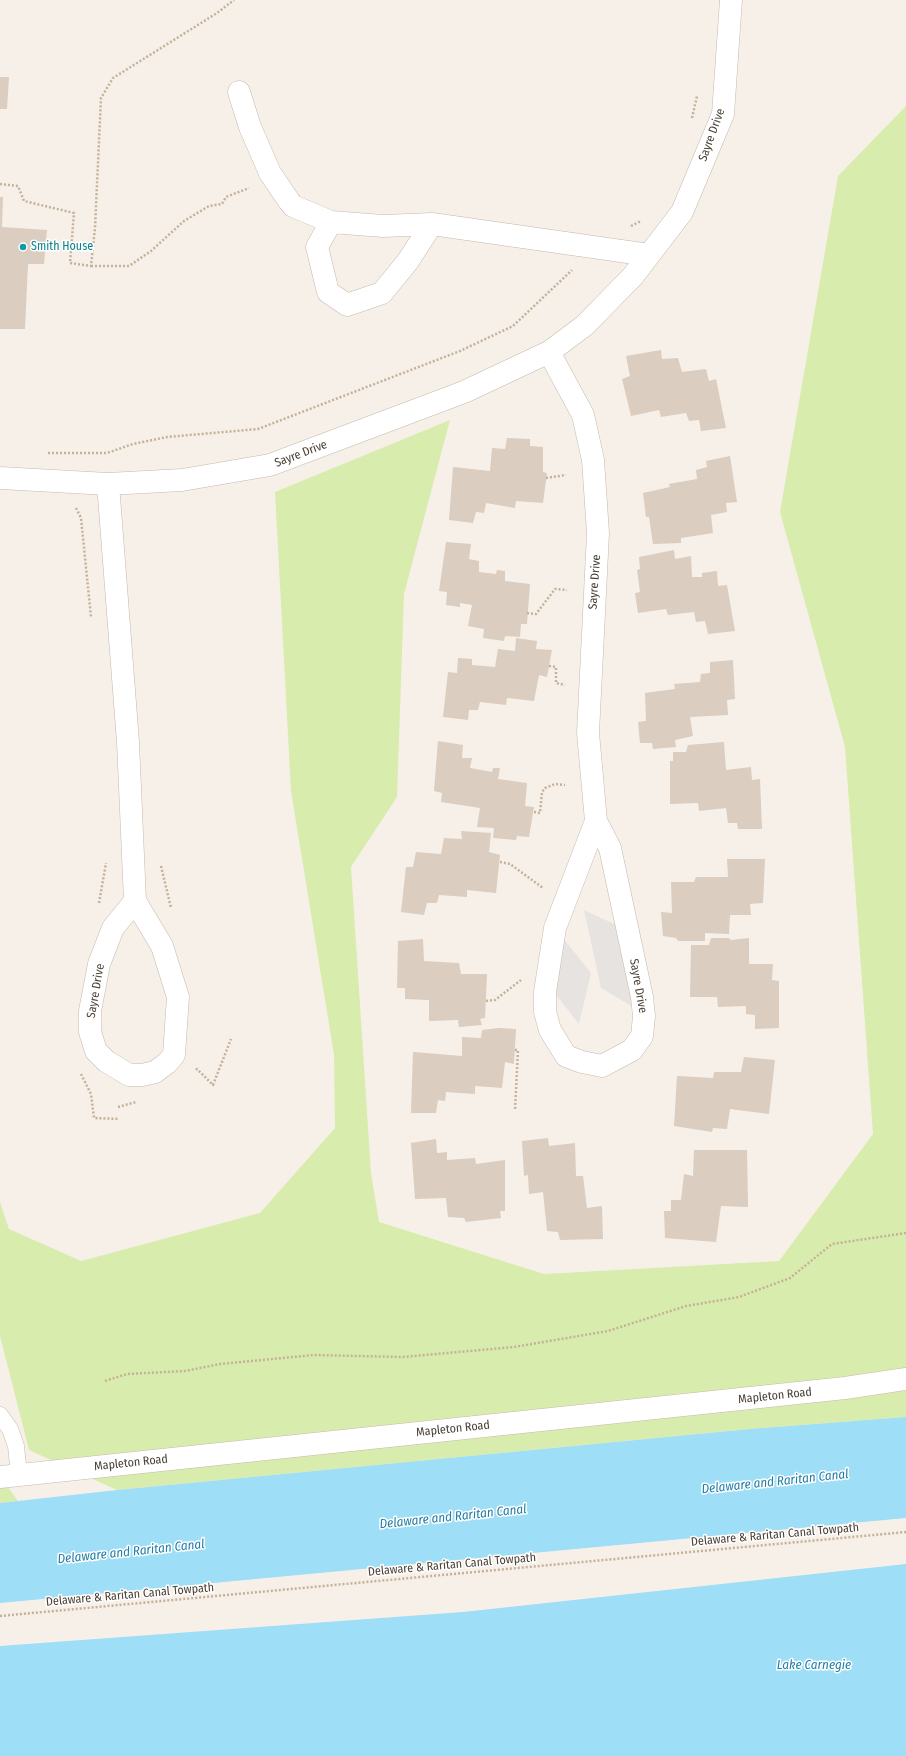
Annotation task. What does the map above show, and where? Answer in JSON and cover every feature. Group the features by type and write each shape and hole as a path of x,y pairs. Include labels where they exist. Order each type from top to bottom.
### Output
{"street":[{"name":"Sayre Drive","path":"0,478 108,484 182,480 270,465 464,392 549,352 584,326 633,276 682,212 722,114 731,0"},
{"path":"239,92 250,127 270,173 293,206 331,222 383,226 432,224 649,255"},
{"path":"331,222 317,247 328,292 348,305 382,293 408,261 432,224"},
{"name":"Sayre Drive","path":"549,352 582,414 593,460 598,533 588,733 596,821 610,848 642,997 644,1016 642,1036 632,1050 602,1066 582,1062 566,1056 550,1030 545,1012 545,992 555,928 596,821"},
{"name":"Sayre Drive","path":"108,484 128,742 135,901 162,946 178,997 174,1055 167,1063 155,1072 142,1075 129,1074 106,1061 96,1051 90,1032 90,1012 99,964 113,928 135,901"},
{"name":"Mapleton Road","path":"10,1476 845,1388 906,1379"}],"lane":[{"path":"0,1415 10,1429 16,1446 10,1476"}],"path":[{"path":"0,184 18,186 24,201 74,213 70,262 91,266 95,228 101,98 113,78 217,13 234,0"},
{"path":"691,119 699,89"},
{"path":"46,453 107,453 134,444 167,437 258,429 460,351 513,326 597,248 612,232 638,224 642,219"},
{"path":"546,478 566,475"},
{"path":"527,614 536,614 555,590 567,590"},
{"path":"549,666 556,667 556,684 568,685"},
{"path":"534,812 540,813 542,792 545,788 555,784 565,785"},
{"path":"500,862 510,864 547,891"},
{"path":"486,1001 495,1000 521,980 529,979"},
{"path":"514,1050 518,1050 515,1110"},
{"path":"105,1381 127,1374 185,1371 220,1364 314,1355 403,1357 498,1348 608,1330 686,1306 739,1297 790,1278 832,1244 906,1233"},
{"name":"Delaware & Raritan Canal Towpath","path":"0,1616 906,1532"}],"green space":[{"path":"906,106 906,1417 750,1429 117,1490 29,1450 0,1336 0,1202 9,1229 81,1261 260,1213 335,1128 334,1055 291,791 275,492 450,420 404,594 397,797 351,867 371,1173 379,1222 544,1274 779,1261 873,1134 845,747 780,512 838,176"},
{"path":"0,1476 18,1501 0,1503"}],"shaded area":[{"path":"584,910 627,930 643,1013 601,988"},
{"path":"555,928 591,973 579,1024 546,982"}],"water":[{"name":"Delaware and Raritan Canal","path":"906,1417 906,1518 0,1603 0,1503 117,1490 750,1429"},
{"name":"Lake Carnegie","path":"906,1564 906,1756 0,1756 0,1646 463,1612"}],"building":[{"path":"0,77 9,77 7,109 0,109"},
{"name":"Smith House","path":"0,197 3,197 2,227 47,230 44,264 28,264 25,329 0,329"},
{"path":"661,350 662,359 678,358 682,372 706,369 709,381 716,379 726,428 701,431 699,420 689,421 686,413 661,417 659,410 631,416 622,379 630,376 626,356"},
{"path":"507,438 530,439 530,446 543,447 543,472 547,473 543,503 516,501 515,508 486,503 484,513 476,512 473,523 449,520 453,467 490,471 492,448 505,449"},
{"path":"730,456 737,502 726,503 727,512 711,515 713,533 681,538 681,543 653,544 649,517 646,517 643,493 670,487 669,484 697,479 696,470 707,467 706,461"},
{"path":"446,542 471,544 469,559 479,561 479,572 496,574 497,570 505,571 505,581 530,584 527,624 521,624 520,637 505,636 504,641 483,638 484,629 468,626 472,605 460,603 460,607 446,605 447,592 439,591"},
{"path":"674,550 675,559 691,556 692,577 702,577 702,573 717,571 718,586 727,585 735,631 708,634 705,621 696,622 694,612 668,615 666,609 638,613 635,593 640,592 637,570 640,569 639,557"},
{"path":"516,638 537,641 536,649 552,650 547,677 539,675 534,701 507,698 506,705 480,702 478,710 469,710 468,720 443,717 448,672 457,673 458,658 472,659 472,665 495,667 498,649 515,651"},
{"path":"733,660 735,699 727,700 728,715 690,717 693,736 675,740 676,747 653,749 652,743 640,743 638,722 646,721 645,693 675,689 674,684 700,682 701,674 710,673 710,662"},
{"path":"438,741 463,745 462,758 472,758 470,768 492,772 493,768 500,768 498,779 527,783 525,806 534,807 529,837 517,836 516,840 493,838 494,828 477,827 480,808 441,802 442,793 434,791"},
{"path":"724,742 726,770 751,767 752,780 760,779 762,829 738,829 737,823 728,823 726,808 699,811 698,803 670,804 670,761 673,761 673,752 686,752 688,745"},
{"path":"461,831 491,833 489,852 500,855 496,893 467,890 467,897 439,895 437,903 427,903 424,915 401,912 406,867 413,867 416,852 441,854 444,838 462,839"},
{"path":"727,859 765,859 763,903 750,904 751,915 730,915 729,934 705,933 705,941 678,941 676,938 663,936 661,912 672,913 671,882 694,882 696,877 728,877"},
{"path":"711,938 729,938 731,940 749,938 749,964 773,964 772,980 779,981 779,1028 755,1029 755,1015 746,1014 746,1006 718,1007 717,997 690,997 691,945 709,945"},
{"path":"423,939 424,961 459,963 461,974 487,974 485,1018 480,1019 482,1025 459,1027 458,1020 429,1021 429,1000 405,999 405,988 397,988 398,941"},
{"path":"499,1028 516,1029 514,1064 505,1062 502,1088 475,1086 475,1094 446,1092 445,1101 438,1100 436,1113 411,1113 413,1052 462,1056 462,1037 481,1038 482,1030"},
{"path":"744,1057 775,1060 769,1114 730,1109 727,1129 713,1128 712,1132 674,1126 677,1076 713,1078 714,1072 741,1072"},
{"path":"548,1138 549,1146 575,1143 576,1176 583,1176 587,1208 602,1206 603,1239 560,1240 558,1232 547,1231 543,1192 529,1194 528,1175 524,1176 522,1141"},
{"path":"436,1139 437,1153 447,1152 447,1160 475,1158 476,1164 505,1160 505,1211 500,1211 501,1218 466,1222 464,1218 448,1217 446,1198 415,1199 411,1143"},
{"path":"694,1150 747,1150 748,1207 721,1206 716,1242 665,1238 664,1211 671,1211 671,1200 681,1200 684,1174 693,1176"}],"place":[{"name":"Smith House","path":"23,247"}]}
